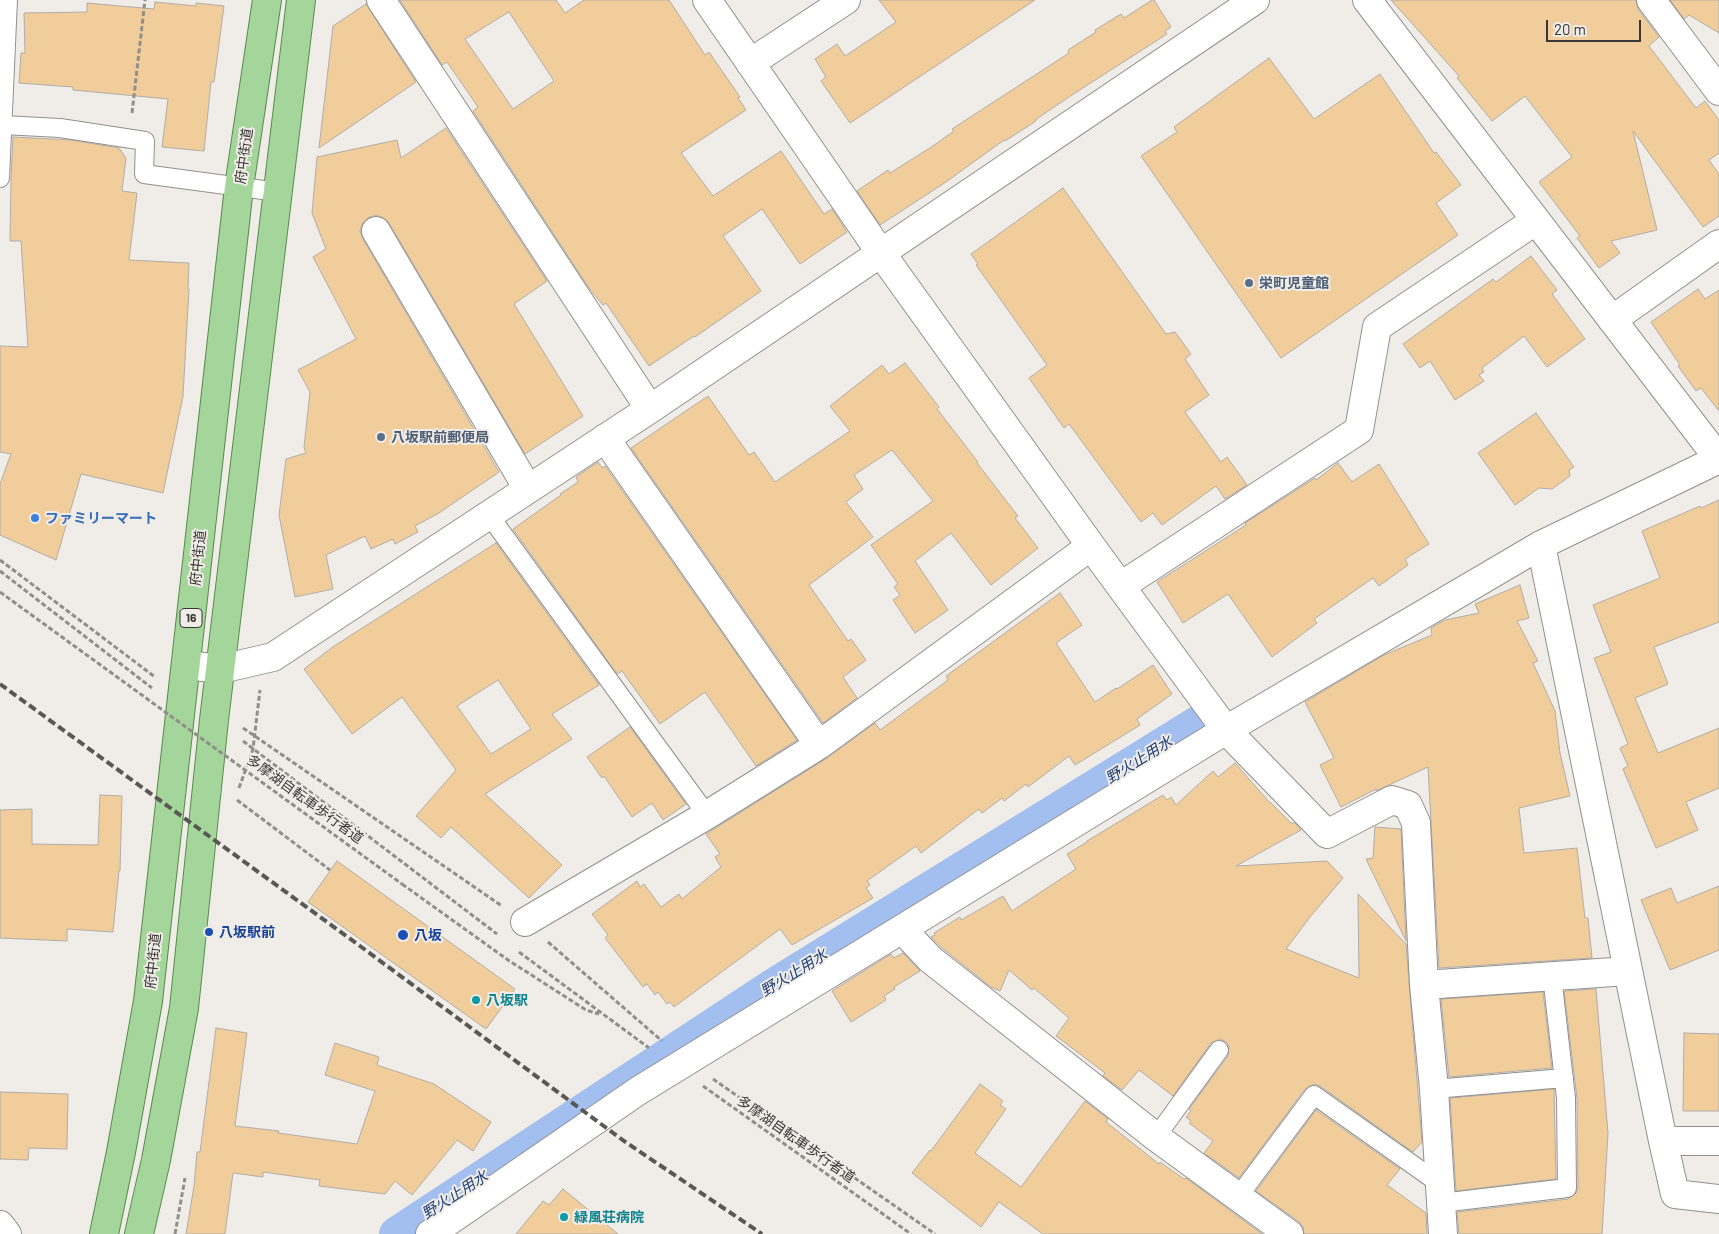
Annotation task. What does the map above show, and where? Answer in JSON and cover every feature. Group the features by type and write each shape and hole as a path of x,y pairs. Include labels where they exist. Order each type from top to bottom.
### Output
{"main road":[{"name":"府中街道","path":"104,1234 148,1001 239,187 267,0"},
{"path":"139,1234 156,1160 184,1008 214,720 301,0"}],"street":[{"path":"381,0 650,409"},
{"path":"707,0 881,252 1091,546 1226,730 1327,834 1392,800 1408,805 1416,823 1424,985 1434,1089 1443,1234"},
{"path":"750,63 846,0"},
{"path":"186,665 221,668 273,657 650,409 1255,0"},
{"path":"430,1234 682,1064 1226,730 1541,545 1719,459 1367,0"},
{"path":"1652,0 1719,92"},
{"path":"1121,586 1359,430 1377,326 1535,221"},
{"path":"376,231 528,489"},
{"path":"1612,320 1719,244"},
{"path":"604,438 819,745"},
{"path":"1541,545 1674,1194 1719,1199"},
{"path":"525,922 707,816 819,745 1091,546"},
{"path":"902,929 930,959 1156,1137 1289,1234"},
{"path":"1424,985 1628,971"},
{"path":"1663,1141 1719,1141"},
{"path":"0,1225 7,1234"}],"lane":[{"path":"0,178 8,0"},
{"path":"3,126 60,128 145,141 144,174 278,192"},
{"path":"488,515 707,816"},
{"path":"1238,1197 1314,1095 1441,1193 1567,1188 1566,1098 1552,976"},
{"path":"1156,1137 1219,1050"},
{"path":"1434,1089 1564,1078"}],"path":[{"path":"130,138 145,0"},
{"path":"0,560 158,679"},
{"path":"0,571 156,691"},
{"name":"多摩湖自転車歩行者道","path":"0,592 508,960 586,1010 602,1015"},
{"path":"260,688 254,736 525,922 658,1038"},
{"name":"多摩湖自転車歩行者道","path":"254,736 253,749 499,936"},
{"path":"235,798 330,870"},
{"name":"多摩湖自転車歩行者道","path":"515,948 602,1015 646,1046"},
{"path":"682,1064 935,1234"},
{"name":"多摩湖自転車歩行者道","path":"682,1064 911,1234"}],"building":[{"path":"400,0 556,0 565,13 584,0 669,0 705,55 709,52 740,97 738,98 746,110 681,153 713,196 781,151 824,214 832,209 847,232 800,264 762,209 723,236 761,291 649,366 606,303 603,305 589,288 473,111 478,107 447,62 442,65","holes":["509,12 554,81 513,109 465,39"]},
{"path":"879,0 1035,0 850,123 821,81 826,77 815,59 837,44 845,56 896,22"},
{"path":"1154,0 1171,27 1165,31 1167,34 1075,93 1036,121 1004,140 946,182 880,225 857,191 888,170 890,173 933,146 954,131 952,129 1069,53 1068,50 1096,32 1095,30 1121,14 1124,18"},
{"path":"1391,0 1636,0 1638,9 1659,37 1649,46 1696,108 1705,101 1719,120 1719,153 1709,160 1719,174 1719,216 1703,227 1633,131 1657,230 1611,241 1620,253 1599,268 1577,238 1580,236 1539,182 1572,157 1525,96 1492,121 1457,78 1459,76"},
{"path":"1670,0 1719,0 1719,33 1689,15 1684,19"},
{"path":"155,2 196,6 196,3 224,6 214,82 211,82 204,151 162,147 168,99 73,90 73,87 19,83 21,53 25,53 24,13 87,12 87,3 154,9"},
{"path":"366,4 416,82 319,148 333,26"},
{"path":"1269,58 1314,119 1380,74 1434,153 1436,152 1461,185 1436,203 1458,235 1281,358 1141,156 1177,132 1174,127"},
{"path":"446,128 547,281 514,304 583,416 525,454 389,223 384,218 376,215 368,218 362,224 360,231 363,239 499,472 439,513 415,526 418,532 395,544 393,539 371,549 365,536 326,555 333,589 295,597 279,515 286,459 306,453 304,447 310,392 298,370 356,339 313,257 326,249 312,213 317,157 397,140 401,158"},
{"path":"13,137 71,140 119,148 126,158 122,191 137,193 129,260 189,263 183,396 163,493 81,474 56,560 0,535 0,484 11,454 0,452 0,346 28,347 21,241 10,241"},
{"path":"1063,188 1166,334 1175,332 1191,354 1185,359 1209,395 1185,412 1221,462 1227,457 1247,485 1225,499 1216,486 1162,525 1153,513 1141,522 1069,424 1064,428 1029,378 1047,365 976,265 978,264 971,254"},
{"path":"1531,256 1557,290 1552,294 1585,339 1547,367 1524,336 1482,368 1484,372 1479,375 1484,381 1455,400 1430,361 1420,368 1403,344 1493,279 1496,282"},
{"path":"1698,289 1705,299 1719,290 1719,411 1701,388 1696,391 1651,322"},
{"path":"905,363 939,407 937,409 1018,516 1015,518 1038,548 991,585 951,533 915,561 948,610 915,633 893,600 900,595 894,587 898,584 871,545 933,501 892,450 854,475 863,489 846,502 873,537 809,585 848,641 851,639 866,660 843,677 857,698 823,723 631,448 708,396 749,455 754,452 775,482 850,431 830,406 882,365 889,374"},
{"path":"1536,413 1574,467 1569,470 1570,476 1552,489 1539,488 1515,505 1478,453"},
{"path":"598,462 602,468 605,466 797,740 756,766 705,692 660,724 622,671 617,674 513,529 578,482 576,477"},
{"path":"1338,463 1352,482 1379,464 1429,544 1405,559 1408,565 1379,586 1373,578 1314,619 1317,623 1272,657 1228,594 1183,623 1157,582 1315,478 1316,480"},
{"path":"1719,500 1719,622 1654,647 1668,684 1635,698 1658,753 1719,728 1719,788 1686,802 1698,830 1656,848 1623,769 1628,766 1620,748 1628,744 1594,658 1611,652 1593,605 1660,578 1642,531 1700,506 1701,508"},
{"path":"496,543 599,685 552,714 572,739 485,794 562,865 529,898 451,827 441,838 416,816 456,770 402,697 352,734 304,669 334,646","holes":["498,680 531,729 491,754 457,706"]},
{"path":"1520,585 1529,618 1517,621 1538,661 1533,663 1555,711 1560,753 1570,796 1519,808 1524,853 1577,848 1585,918 1588,918 1592,958 1439,968 1428,767 1376,791 1376,789 1341,807 1320,765 1334,758 1305,702 1384,655 1432,635 1431,628 1445,620 1479,613 1475,604"},
{"path":"1060,593 1082,625 1056,643 1095,702 1153,665 1172,694 1137,719 1140,725 1075,765 1069,756 1028,787 1026,784 1004,801 1002,798 982,813 979,809 921,853 916,846 867,881 870,885 866,888 873,898 792,945 780,929 674,1007 670,1002 667,1004 658,992 655,995 647,984 643,987 605,938 608,935 592,914 637,881 640,887 644,884 661,907 679,894 682,899 721,867 715,857 720,854 706,834 827,758 875,723 880,730 948,680 946,676"},
{"path":"630,727 686,804 663,820 652,803 632,817 604,776 602,778 587,757"},
{"path":"1235,763 1270,803 1301,830 1236,866 1327,861 1343,878 1286,949 1359,978 1358,894 1406,944 1422,1142 1413,1152 1315,1084 1305,1089 1239,1178 1204,1153 1213,1141 1189,1123 1191,1121 1186,1117 1191,1111 1189,1109 1228,1056 1229,1046 1226,1042 1220,1039 1211,1043 1173,1096 1139,1070 1122,1090 1103,1076 1105,1073 1056,1036 1069,1018 1034,988 1032,990 1009,970 1000,991 991,987 931,937 935,935 934,933 960,917 961,920 1003,896 1012,911 1076,869 1067,854 1163,795 1167,800 1171,797 1176,805 1213,771 1218,777"},
{"path":"100,795 122,796 120,871 113,932 67,929 67,941 0,938 0,810 32,809 32,844 98,845"},
{"path":"1375,827 1401,829 1406,941 1366,859 1373,858"},
{"name":"八坂駅","path":"337,861 515,989 486,1029 308,902"},
{"path":"1719,886 1719,950 1670,970 1641,900 1671,888 1677,903"},
{"path":"903,953 920,971 894,987 895,989 884,996 886,1000 851,1022 832,991 891,954 894,958"},
{"path":"1596,989 1608,1133 1602,1234 1459,1234 1457,1212 1568,1199 1576,1193 1578,1188 1577,1098 1564,991"},
{"path":"1543,992 1552,1068 1449,1077 1441,999"},
{"path":"216,1028 247,1033 235,1126 357,1144 375,1091 325,1075 335,1043 379,1057 377,1065 434,1084 491,1122 473,1151 457,1140 412,1195 395,1181 385,1194 319,1186 320,1180 263,1172 263,1177 233,1173 225,1234 186,1234 194,1186 197,1152 200,1152"},
{"path":"1684,1033 1719,1034 1719,1111 1683,1111"},
{"path":"980,1084 1003,1101 1000,1105 1006,1109 975,1153 1021,1187 1085,1101 1108,1119 1106,1122 1159,1164 1160,1162 1184,1179 1186,1178 1262,1234 1043,1234 999,1202 981,1227 912,1173 931,1151"},
{"path":"1554,1089 1556,1179 1456,1191 1450,1098"},
{"path":"0,1092 68,1094 67,1149 29,1148 28,1160 0,1159"},
{"path":"1316,1110 1400,1169 1387,1185 1426,1213 1427,1234 1304,1234 1303,1227 1298,1221 1256,1191"},
{"name":"緑風荘病院","path":"563,1189 618,1234 516,1234 543,1201 549,1205"}],"waterway":[{"name":"野火止用水","path":"396,1234 774,985 1199,722"}],"railway":[{"path":"0,684 624,1141 762,1234"}],"place":[{"name":"栄町児童館","path":"1249,283"},
{"name":"八坂駅前郵便局","path":"381,437"},
{"name":"ファミリーマート","path":"35,518"},
{"name":"八坂駅前","path":"209,932"},
{"name":"八坂","path":"403,935"},
{"name":"八坂駅","path":"476,1000"},
{"name":"緑風荘病院","path":"564,1217"}]}
